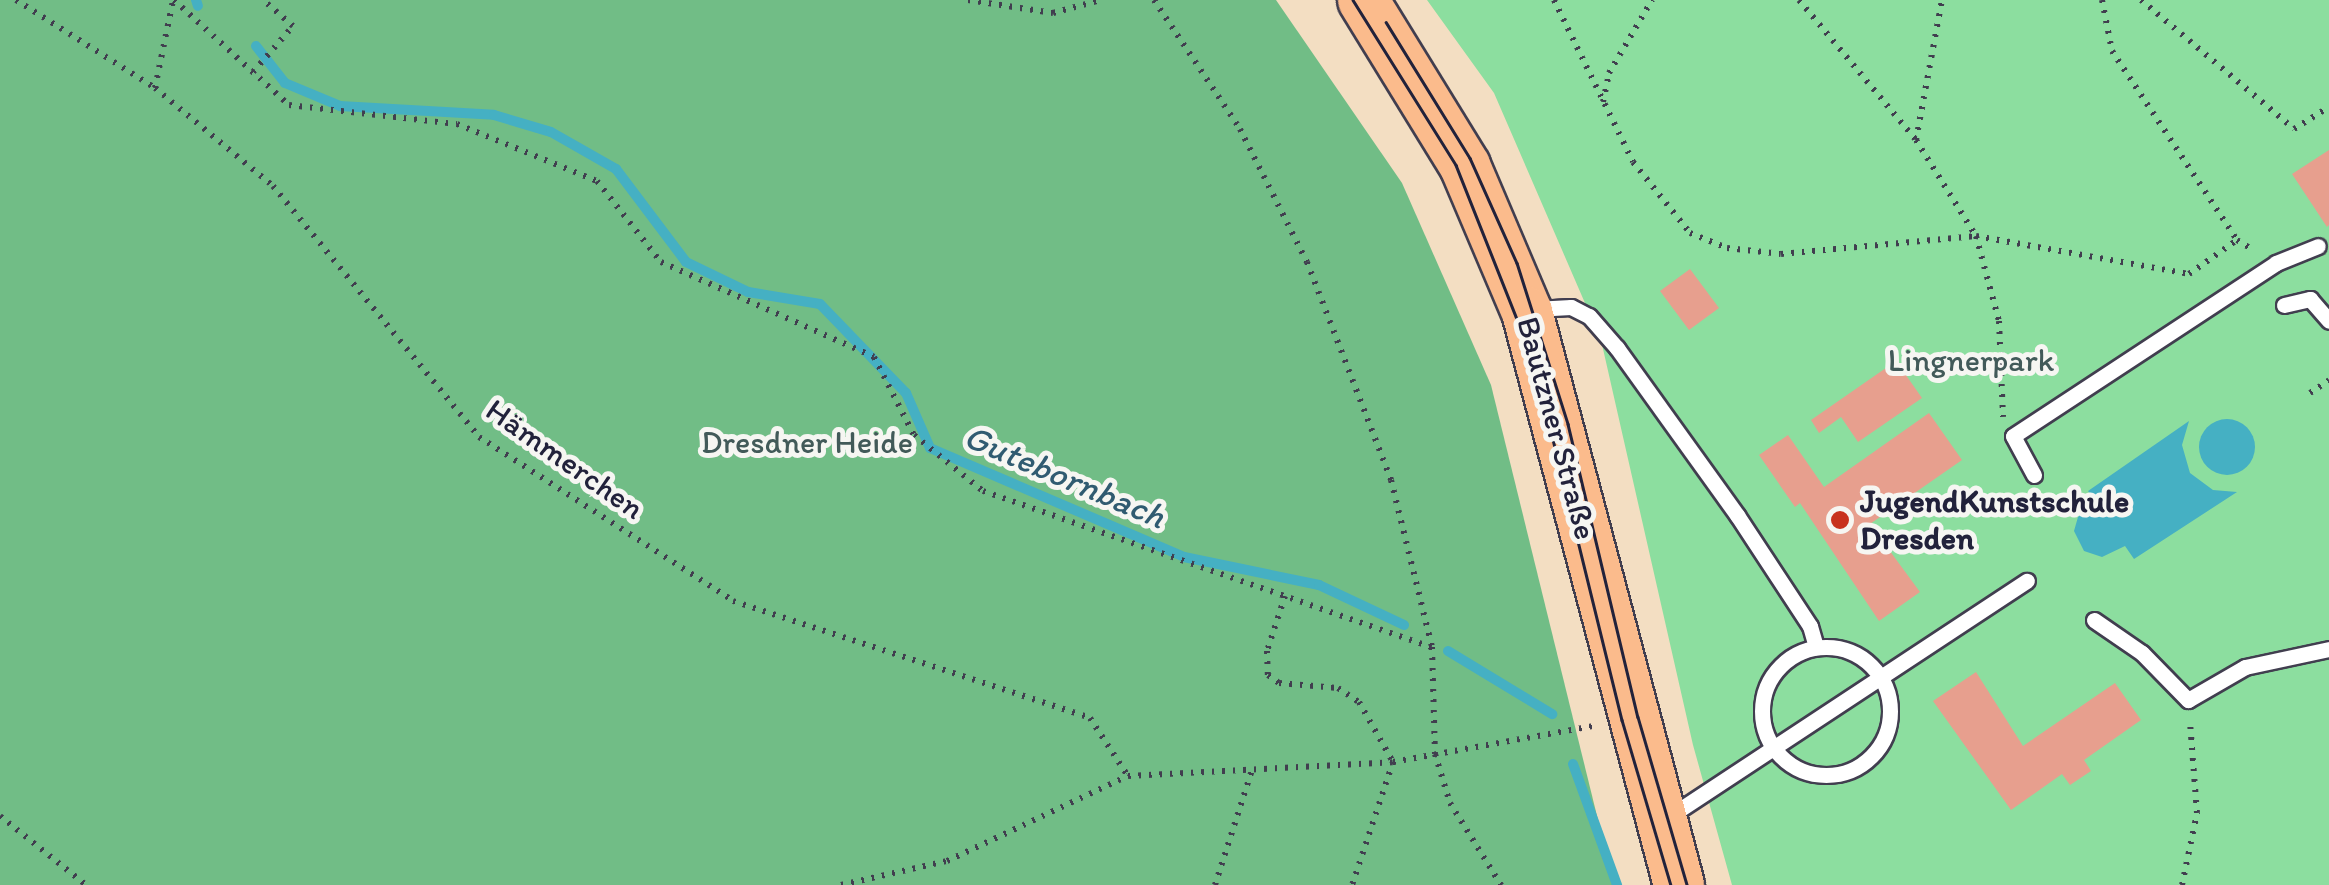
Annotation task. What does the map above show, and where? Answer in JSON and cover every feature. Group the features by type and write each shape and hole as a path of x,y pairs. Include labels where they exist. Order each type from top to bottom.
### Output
{"main road":[{"name":"Bautzner Straße","path":"1362,0 1465,166 1527,312 1630,719 1679,885"}],"lane":[{"path":"2034,475 2012,436 2276,262 2318,246"},
{"path":"2284,305 2310,300 2329,321"},
{"path":"1527,312 1570,307 1590,316 1738,515 1810,626 1816,648"},
{"path":"1659,822 2027,581"},
{"path":"2094,620 2142,654 2188,700 2244,667 2329,649"},
{"path":"1816,648 1853,653 1881,678 1890,720 1870,759 1841,774 1808,774 1773,749 1764,729 1766,686 1778,668 1816,648"}],"path":[{"name":"Hämmerchen","path":"16,0 155,88 272,186 479,437 733,601 1090,718 1128,776"},
{"path":"155,88 174,0"},
{"path":"174,0 289,105 457,124 598,181 661,262 874,357 914,435 984,492 1432,647"},
{"path":"253,72 293,26 263,0"},
{"path":"968,0 1053,13 1101,0"},
{"path":"1154,0 1240,129 1307,262 1392,480 1432,647 1435,754 1450,803 1501,885"},
{"path":"1554,0 1633,162 1690,232 1727,248 1781,254 1976,236 2189,274 2237,240"},
{"path":"1602,103 1609,73 1652,0"},
{"path":"1799,0 1916,140 1976,236 1998,321 2000,412 2012,436"},
{"path":"1916,140 1942,0"},
{"path":"2102,0 2112,51 2237,240 2276,262"},
{"path":"2141,0 2294,128 2329,106"},
{"path":"2310,393 2329,380"},
{"path":"1285,596 1267,651 1268,675 1279,683 1338,688 1359,702 1394,762 1352,885"},
{"path":"2182,885 2197,813 2188,700"},
{"path":"840,885 948,860 1128,776 1394,762 1630,719"},
{"path":"1215,885 1252,770"},
{"path":"0,816 86,885"}],"green space":[{"name":"Dresdner Heide","path":"0,0 1276,0 1402,183 1491,385 1614,885 0,885"},
{"name":"Lingnerpark","path":"1427,0 2329,0 2329,885 1732,885 1693,745 1601,340 1494,93"}],"water":[{"path":"2227,419 2247,427 2255,447 2247,467 2227,475 2207,467 2199,447 2207,427"},
{"path":"2189,421 2182,445 2190,473 2213,490 2237,492 2134,559 2125,546 2102,557 2084,551 2074,531 2078,517 2097,502 2088,491"}],"building":[{"path":"2329,150 2329,225 2327,227 2292,174"},
{"path":"1690,269 1719,308 1689,330 1660,291"},
{"path":"1896,361 1922,398 1858,442 1841,417 1819,433 1811,420"},
{"path":"1929,413 1962,460 1870,524 1920,592 1879,621 1800,503 1795,507 1759,455 1788,435 1824,487"},
{"path":"1976,672 2023,746 2115,683 2141,720 2084,760 2091,771 2070,785 2062,774 2011,810 1933,701"}],"waterway":[{"name":"Gutebornbach","path":"196,0 198,6"},
{"name":"Gutebornbach","path":"256,46 285,83 340,106 494,115 551,132 616,169 686,262 748,292 820,304 906,393 930,448 1184,557 1319,585 1404,625"},
{"name":"Gutebornbach","path":"1448,651 1552,714"},
{"name":"Gutebornbach","path":"1573,764 1617,885"}],"tram line":[{"path":"1353,0 1456,165 1534,362 1622,720 1671,885"},
{"path":"1386,22 1470,158 1517,263 1568,424 1638,717 1687,885"}],"place":[{"name":"JugendKunstschule Dresden","path":"1840,520"}]}
